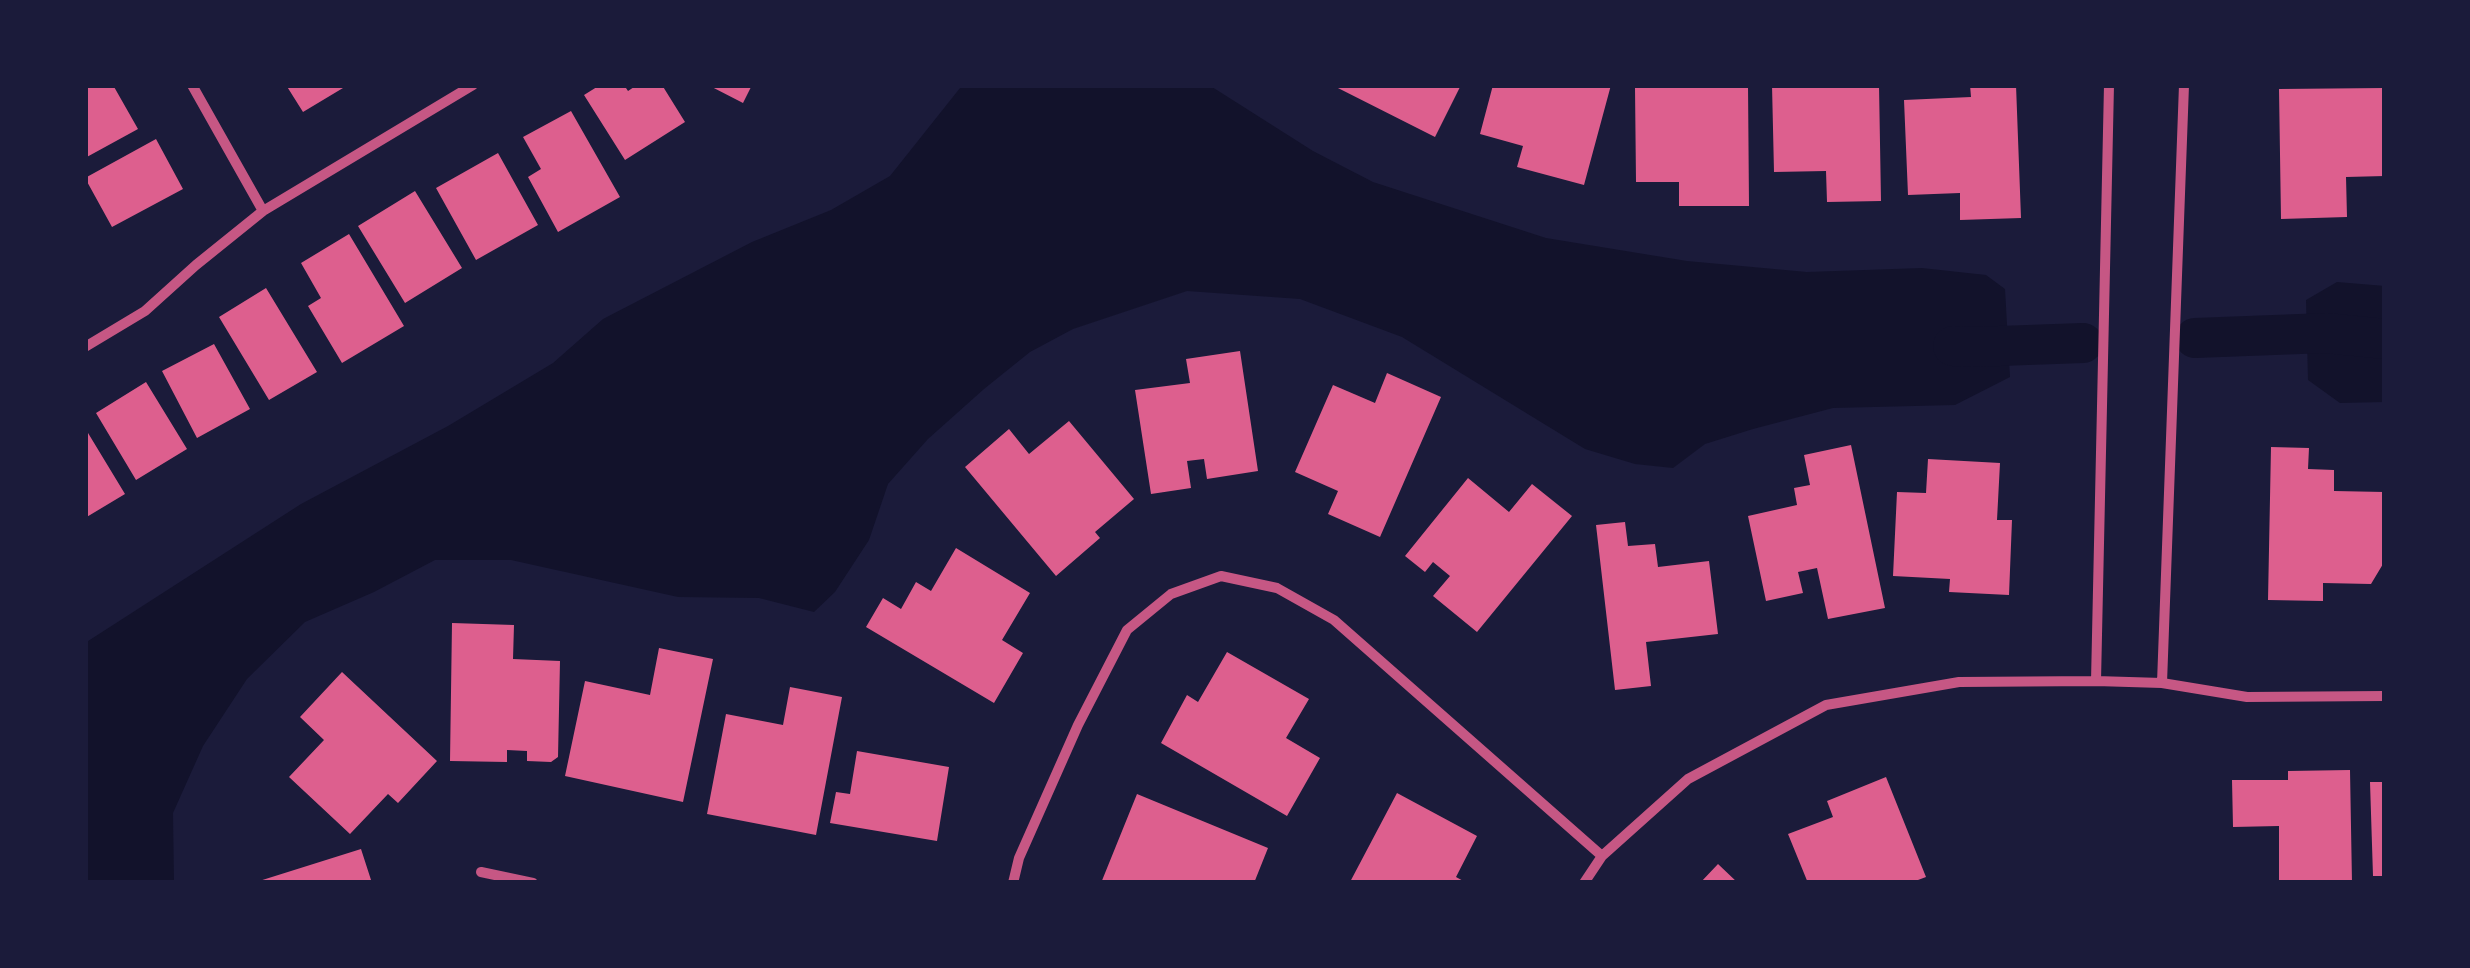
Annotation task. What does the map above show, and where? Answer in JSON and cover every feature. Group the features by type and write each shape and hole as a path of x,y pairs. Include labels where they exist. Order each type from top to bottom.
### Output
{"street":[{"path":"192,85 263,211"},
{"path":"85,347 146,311 263,211 473,85"},
{"path":"2096,681 2109,85"},
{"path":"2162,683 2184,85"},
{"path":"1012,883 1018,858 1078,725 1127,630 1172,594 1222,576 1277,588 1334,620 1602,856"},
{"path":"1584,883 1602,856 1688,778 1826,705 1960,682 2162,683 2247,697 2385,696"},
{"path":"481,872 533,883"}],"shaded area":[{"path":"959,85 1209,85 1313,151 1373,182 1546,238 1687,261 1807,272 1922,268 1986,275 2005,289 2010,377 1955,405 1833,408 1753,429 1705,444 1673,468 1635,464 1585,449 1402,337 1300,299 1187,291 1073,329 1030,352 984,389 928,439 888,484 869,540 835,592 814,612 759,598 678,597 511,560 435,560 305,622 247,679 203,746 173,813 174,883 85,883 85,643 301,504 448,426 553,363 603,319 752,242 831,210 890,176"},
{"path":"2337,282 2385,286 2385,402 2340,403 2308,380 2306,300"}],"building":[{"path":"91,85 113,85 138,129 85,158 85,89"},
{"path":"286,85 348,85 303,112"},
{"path":"600,85 624,85 628,91 637,85 662,85 685,122 625,160 584,95"},
{"path":"708,85 752,85 743,103"},
{"path":"1332,85 1461,85 1435,137"},
{"path":"1493,85 1611,85 1584,185 1517,167 1523,146 1480,134"},
{"path":"1748,85 1749,206 1679,206 1679,182 1636,182 1635,88"},
{"path":"1772,85 1879,85 1881,201 1827,202 1826,171 1774,172"},
{"path":"1970,85 2016,85 2021,218 1960,220 1960,193 1908,195 1904,100 1971,97"},
{"path":"2385,88 2385,176 2346,177 2347,217 2281,219 2279,89"},
{"path":"571,111 620,197 558,232 528,177 541,169 523,137"},
{"path":"156,139 183,189 112,227 85,178"},
{"path":"498,153 538,225 476,260 436,188"},
{"path":"415,191 462,268 405,303 358,226"},
{"path":"349,234 404,326 342,363 308,306 321,298 301,263"},
{"path":"266,288 317,372 269,400 219,317"},
{"path":"214,344 250,409 197,438 162,371"},
{"path":"1240,351 1258,471 1207,479 1204,459 1187,461 1191,488 1151,494 1135,390 1190,383 1186,359"},
{"path":"1387,373 1441,397 1380,537 1328,514 1338,491 1295,472 1333,385 1375,403"},
{"path":"146,382 187,449 136,480 96,413"},
{"path":"1069,421 1134,499 1095,532 1100,538 1056,576 965,467 1009,429 1029,454"},
{"path":"85,428 125,494 85,518"},
{"path":"1851,445 1885,608 1828,619 1817,568 1798,572 1803,593 1766,601 1748,516 1797,505 1794,488 1810,485 1804,455"},
{"path":"2271,447 2309,448 2308,469 2334,470 2334,491 2384,492 2383,564 2371,584 2323,583 2323,601 2268,600"},
{"path":"1928,459 2000,463 1997,520 2012,520 2009,595 1949,592 1950,579 1893,576 1897,492 1926,493"},
{"path":"1468,478 1509,512 1532,484 1572,516 1477,632 1433,596 1450,576 1433,562 1425,572 1405,556"},
{"path":"1625,522 1628,546 1655,544 1658,567 1709,561 1718,634 1646,642 1651,686 1615,690 1596,525"},
{"path":"956,548 1030,593 1002,640 1023,653 994,703 866,627 883,598 901,609 916,582 931,591"},
{"path":"452,623 514,625 513,659 560,661 558,757 551,762 527,761 527,751 507,750 507,762 450,761"},
{"path":"659,648 713,659 683,802 565,776 585,681 650,695"},
{"path":"1227,652 1309,699 1286,738 1320,758 1287,816 1161,743 1187,695 1198,702"},
{"path":"342,672 437,761 398,803 388,794 350,834 289,777 324,740 300,717"},
{"path":"790,687 842,697 816,835 707,814 726,714 783,725"},
{"path":"857,751 949,767 937,841 830,823 836,792 850,794"},
{"path":"2350,770 2352,883 2279,883 2279,826 2233,827 2232,780 2288,780 2288,771"},
{"path":"1886,777 1926,877 1910,883 1808,883 1788,834 1833,817 1827,801"},
{"path":"2370,782 2385,782 2385,876 2373,876"},
{"path":"1397,793 1477,836 1456,877 1467,883 1350,882"},
{"path":"1137,794 1268,848 1254,883 1101,883"},
{"path":"361,849 372,883 256,883 256,882"},
{"path":"1718,864 1738,883 1700,883"}],"waterway":[{"path":"2195,338 2326,333 2385,339"},
{"path":"1953,346 2083,343"}]}
